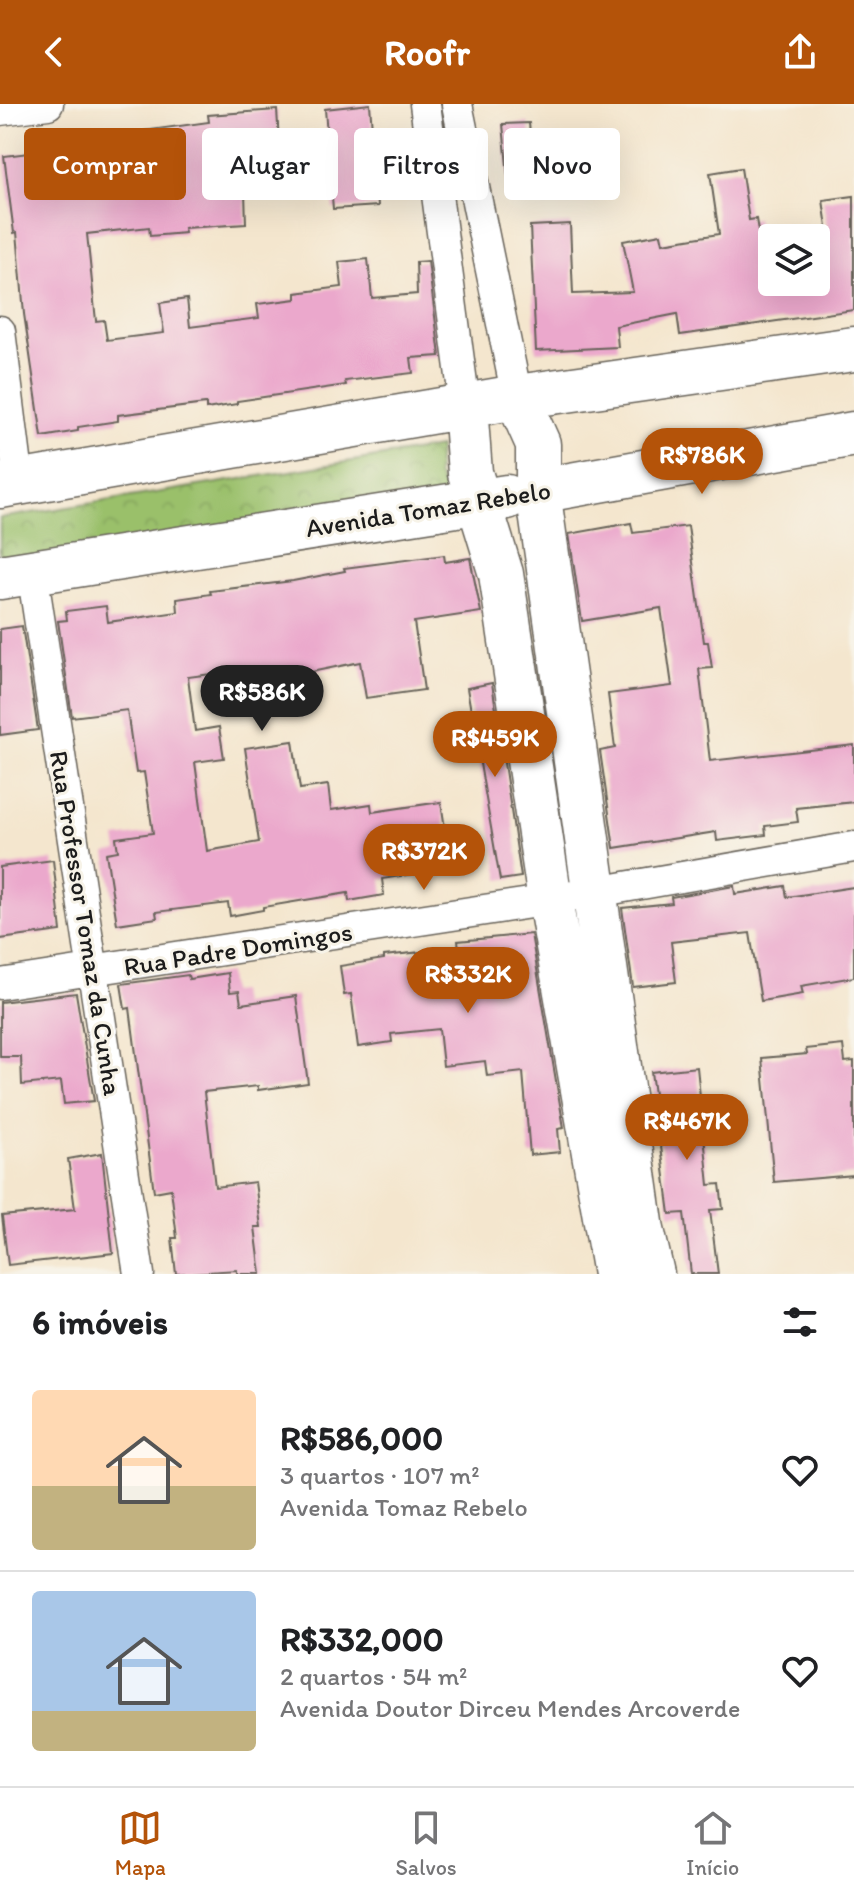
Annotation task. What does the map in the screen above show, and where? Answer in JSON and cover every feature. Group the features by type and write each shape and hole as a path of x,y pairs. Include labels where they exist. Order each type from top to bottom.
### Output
{"main road":[{"path":"10,484 517,397 854,349"},
{"path":"517,397 538,444 538,491 593,891 622,1248"},
{"path":"465,406 468,463 501,574 550,900 622,1248 652,1274"},
{"name":"Avenida Tomaz Rebelo","path":"16,574 480,503 854,434"}],"street":[{"path":"0,110 48,104"},
{"path":"425,104 465,406"},
{"path":"457,104 517,397"},
{"path":"0,331 10,484"},
{"name":"Rua Professor Tomaz da Cunha","path":"16,574 94,972 139,1274"},
{"name":"Rua Padre Domingos","path":"0,984 550,900 854,847"}],"green space":[{"path":"439,447 437,475 449,497 0,568 0,518"}],"building":[{"path":"370,104 372,128 354,128 354,200 378,200 378,206 333,209 332,200 338,200 338,128 327,128 325,109"},
{"path":"277,110 278,128 202,128 202,200 245,200 246,224 184,228 185,233 150,236 149,227 87,234 96,321 104,320 107,340 164,333 160,303 187,299 190,327 259,318 257,304 296,299 296,293 342,287 339,262 368,259 372,298 417,294 416,262 428,261 440,356 411,358 413,373 345,381 346,385 237,401 237,404 206,409 206,404 118,415 118,421 42,437 24,314 17,232 14,233 4,156 24,154 24,200 186,200 186,128 165,128 209,122 208,115"},
{"path":"529,123 529,128 504,128 504,135 503,124"},
{"path":"741,168 749,220 756,219 758,231 758,296 830,296 830,224 827,224 823,200 854,196 854,310 680,335 677,314 616,326 618,347 536,351 530,226 570,224 573,294 633,292 623,241 661,234 663,243 719,234 710,173"},
{"path":"631,523 633,533 688,526 704,642 708,642 712,668 699,669 710,761 854,745 854,802 796,808 798,822 765,826 766,835 717,841 716,832 614,848 600,751 615,748 608,694 672,686 661,608 582,621 569,534"},
{"path":"444,555 445,562 470,558 481,612 414,622 424,690 366,698 360,662 306,673 311,704 278,709 273,677 250,681 249,669 188,677 195,731 219,727 224,758 195,762 207,851 259,842 245,748 293,741 300,789 328,785 331,810 371,804 372,812 441,802 451,868 382,879 384,895 349,901 348,893 263,907 263,910 230,916 228,903 156,912 157,918 117,924 106,853 118,851 116,838 153,833 144,772 136,773 127,710 72,717 58,621 67,620 66,611 106,606 108,622 178,612 177,599 211,594 210,591 293,581 345,571 344,568"},
{"path":"22,626 38,730 0,735 0,629"},
{"path":"492,683 521,877 500,880 467,688"},
{"path":"53,860 61,931 0,939 0,867"},
{"path":"734,886 735,894 785,886 787,897 854,887 854,977 801,986 803,994 761,1001 750,933 671,942 676,982 633,987 622,908 672,903 671,897"},
{"path":"531,934 564,1128 558,1129 560,1152 530,1155 523,1072 487,1076 485,1061 443,1066 439,1029 391,1034 392,1042 358,1047 351,994 344,995 340,966 384,959 384,956 459,948 458,941"},
{"path":"228,973 230,992 239,991 241,1004 296,996 308,1083 258,1090 258,1086 204,1092 215,1187 255,1182 261,1227 255,1227 261,1274 237,1274 237,1270 176,1274 172,1238 177,1238 171,1189 154,1192 130,1008 125,1009 121,984"},
{"path":"76,993 94,1101 64,1104 61,1081 22,1085 21,1057 0,1057 0,1002"},
{"path":"843,1045 845,1062 854,1061 854,1175 774,1182 762,1058 807,1054 806,1049"},
{"path":"697,1067 709,1185 720,1184 723,1209 710,1210 718,1274 691,1274 684,1213 670,1214 651,1072"},
{"path":"102,1153 113,1253 8,1265 2,1216 75,1209 68,1159"}]}
